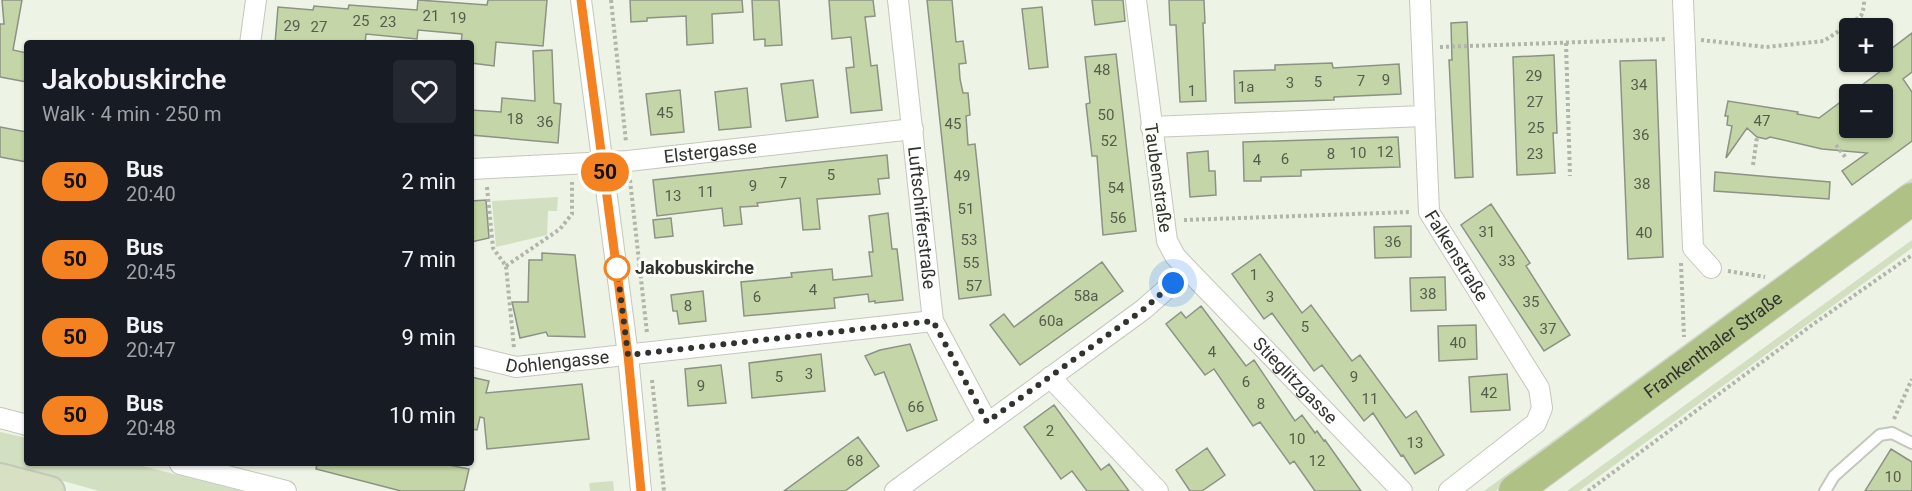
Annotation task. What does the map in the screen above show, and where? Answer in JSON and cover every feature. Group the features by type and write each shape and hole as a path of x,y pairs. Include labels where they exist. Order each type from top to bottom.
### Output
{"main road":[{"name":"Frankenthaler Straße","path":"1515,491 1912,199"},
{"name":"Frankenthaler Straße","path":"1549,491 1912,224"},
{"path":"0,478 50,491"}],"street":[{"path":"251,40 256,0"},
{"path":"581,0 628,355 641,491"},
{"name":"Luftschifferstraße","path":"898,0 933,321 987,422"},
{"name":"Taubenstraße","path":"1136,0 1167,241 1175,256 1188,270"},
{"name":"Falkenstraße","path":"1420,0 1429,212 1539,388 1542,408 1536,423 1449,491"},
{"path":"1683,0 1693,248 1711,268"},
{"path":"1151,127 1424,116"},
{"name":"Elstergasse","path":"478,169 603,162 913,129"},
{"path":"906,488 987,422 1144,309 1188,270"},
{"name":"Stieglitzgasse","path":"1188,270 1402,491"},
{"name":"Dohlengasse","path":"474,357 516,367 933,321"},
{"path":"1050,377 1158,491"},
{"path":"0,418 24,424"},
{"path":"188,466 286,491"}],"lane":[{"path":"1825,491 1834,476 1880,435 1887,433 1899,435 1912,443"}],"path":[{"path":"1422,48 1684,38 1766,47 1824,41 1861,16 1864,0"},
{"path":"1566,43 1570,176"},
{"path":"1753,165 1757,137"},
{"path":"1836,145 1846,158"},
{"path":"506,266 560,229 572,214 573,164"},
{"path":"478,169 493,248 506,266 516,367"},
{"path":"1164,221 1429,212"},
{"path":"1588,491 1812,325 1912,255"},
{"path":"1681,256 1684,338"},
{"path":"1711,268 1766,278"},
{"path":"649,352 664,491"},
{"path":"1887,433 1912,379"}],"green space":[{"path":"1912,178 1912,185 1562,440 1496,491 1484,491"},
{"path":"558,197 557,211 548,211 547,235 496,247 492,201"},
{"path":"1912,240 1912,248 1579,491 1567,491"},
{"path":"0,432 24,437 24,466 142,466 242,491 99,491 0,463"},
{"path":"613,481 614,491 590,491 589,483"}],"building":[{"path":"2,0 22,0 13,50 24,52 24,81 0,77 0,24 4,24"},
{"path":"418,0 487,5 488,0 547,0 543,46 496,42 494,66 474,63 474,40 461,40 462,34 418,30 417,39 366,34 365,40 275,40 278,7 313,10 314,6 348,9 349,5 417,10"},
{"path":"630,0 742,0 743,12 712,14 713,43 687,45 686,16 647,18 647,21 631,22"},
{"path":"752,0 779,0 782,45 765,46 765,39 754,40"},
{"path":"829,0 873,0 875,16 865,17 871,66 877,65 882,110 851,113 846,68 854,67 851,37 832,39"},
{"path":"927,0 952,0 956,42 963,41 966,63 959,64 960,79 963,93 968,93 970,115 966,116 968,145 975,144 991,295 959,299"},
{"path":"1092,0 1123,0 1125,21 1095,25"},
{"path":"1169,0 1204,0 1206,101 1180,102 1176,25 1170,25"},
{"path":"1042,7 1048,67 1029,69 1022,9"},
{"path":"1467,22 1473,177 1455,178 1449,60 1452,60 1451,23"},
{"path":"1912,33 1912,72 1903,79 1912,92 1912,141 1852,185 1842,171 1867,153 1822,149 1770,137 1766,139 1757,137 1747,128 1726,158 1732,126 1727,125 1728,116 1725,116 1728,101 1798,112 1797,114 1819,118 1839,103 1839,138 1893,138 1893,84 1863,84 1879,72 1893,72 1893,47"},
{"path":"552,50 554,103 561,104 558,143 474,135 474,110 501,112 502,98 535,101 533,51"},
{"path":"1116,54 1136,231 1103,235 1097,156 1092,156 1086,104 1090,103 1085,57"},
{"path":"1554,55 1557,133 1553,133 1555,173 1517,175 1513,57"},
{"path":"1656,60 1663,257 1628,259 1620,61"},
{"path":"1332,63 1333,68 1399,64 1401,94 1334,97 1334,100 1235,103 1234,71 1275,70 1275,65"},
{"path":"813,80 818,117 786,121 781,84"},
{"path":"747,88 751,127 719,130 715,92"},
{"path":"680,90 684,132 651,135 646,94"},
{"path":"0,127 24,131 24,161 0,157"},
{"path":"1398,137 1400,167 1301,170 1301,176 1261,177 1261,181 1244,181 1243,142"},
{"path":"1208,151 1209,171 1215,171 1216,195 1190,197 1187,153"},
{"path":"887,155 889,178 878,179 880,194 817,199 820,229 803,230 800,198 740,207 742,224 724,226 722,208 657,216 653,180"},
{"path":"1715,172 1830,182 1829,199 1714,191"},
{"path":"486,200 489,238 474,241 474,201"},
{"path":"1491,204 1530,263 1526,266 1570,335 1544,351 1461,225"},
{"path":"888,213 892,249 897,249 903,300 869,302 868,294 834,298 835,308 744,316 741,282 792,277 791,273 832,269 833,280 872,276 869,252 873,252 869,216"},
{"path":"671,218 673,236 655,238 653,220"},
{"path":"1411,226 1411,257 1375,258 1374,227"},
{"path":"542,253 575,255 585,337 548,336 546,332 520,338 512,302 528,302 529,260 542,260"},
{"path":"1260,254 1302,313 1311,305 1352,361 1360,355 1406,418 1416,411 1444,455 1415,474 1373,413 1364,421 1322,365 1314,371 1272,313 1264,319 1232,274"},
{"path":"1102,262 1123,291 1020,365 990,325 1004,314 1014,327"},
{"path":"1445,277 1446,310 1411,311 1410,278"},
{"path":"703,291 706,321 679,324 677,311 673,311 671,295"},
{"path":"1201,306 1246,366 1254,360 1295,421 1302,415 1315,433 1317,431 1325,440 1361,491 1315,491 1294,461 1290,464 1260,422 1253,426 1214,369 1205,375 1166,324 1181,312 1186,318"},
{"path":"1476,325 1477,359 1439,361 1438,326"},
{"path":"910,344 937,420 907,431 884,372 875,375 865,356 880,350"},
{"path":"821,354 825,391 752,398 749,363"},
{"path":"721,365 726,403 688,406 685,369"},
{"path":"1507,374 1510,410 1471,412 1469,377"},
{"path":"474,378 489,381 486,393 582,384 589,439 487,449 484,418 480,417 477,430 474,430"},
{"path":"1054,405 1101,470 1109,464 1129,491 1087,491 1072,471 1061,479 1024,427"},
{"path":"858,437 879,466 845,491 784,491"},
{"path":"1207,448 1225,475 1202,491 1190,491 1176,470"},
{"path":"1891,449 1912,462 1912,491 1865,491"},
{"path":"317,466 454,466 469,469 464,491 401,491 316,469"}],"bus line":[{"name":"50","path":"581,0 628,355 641,491"}],"place":[{"name":"Jakobuskirche","path":"617,268"}],"route":[{"path":"617,268 628,355 933,321 987,422 1144,309 1173,283"}]}
